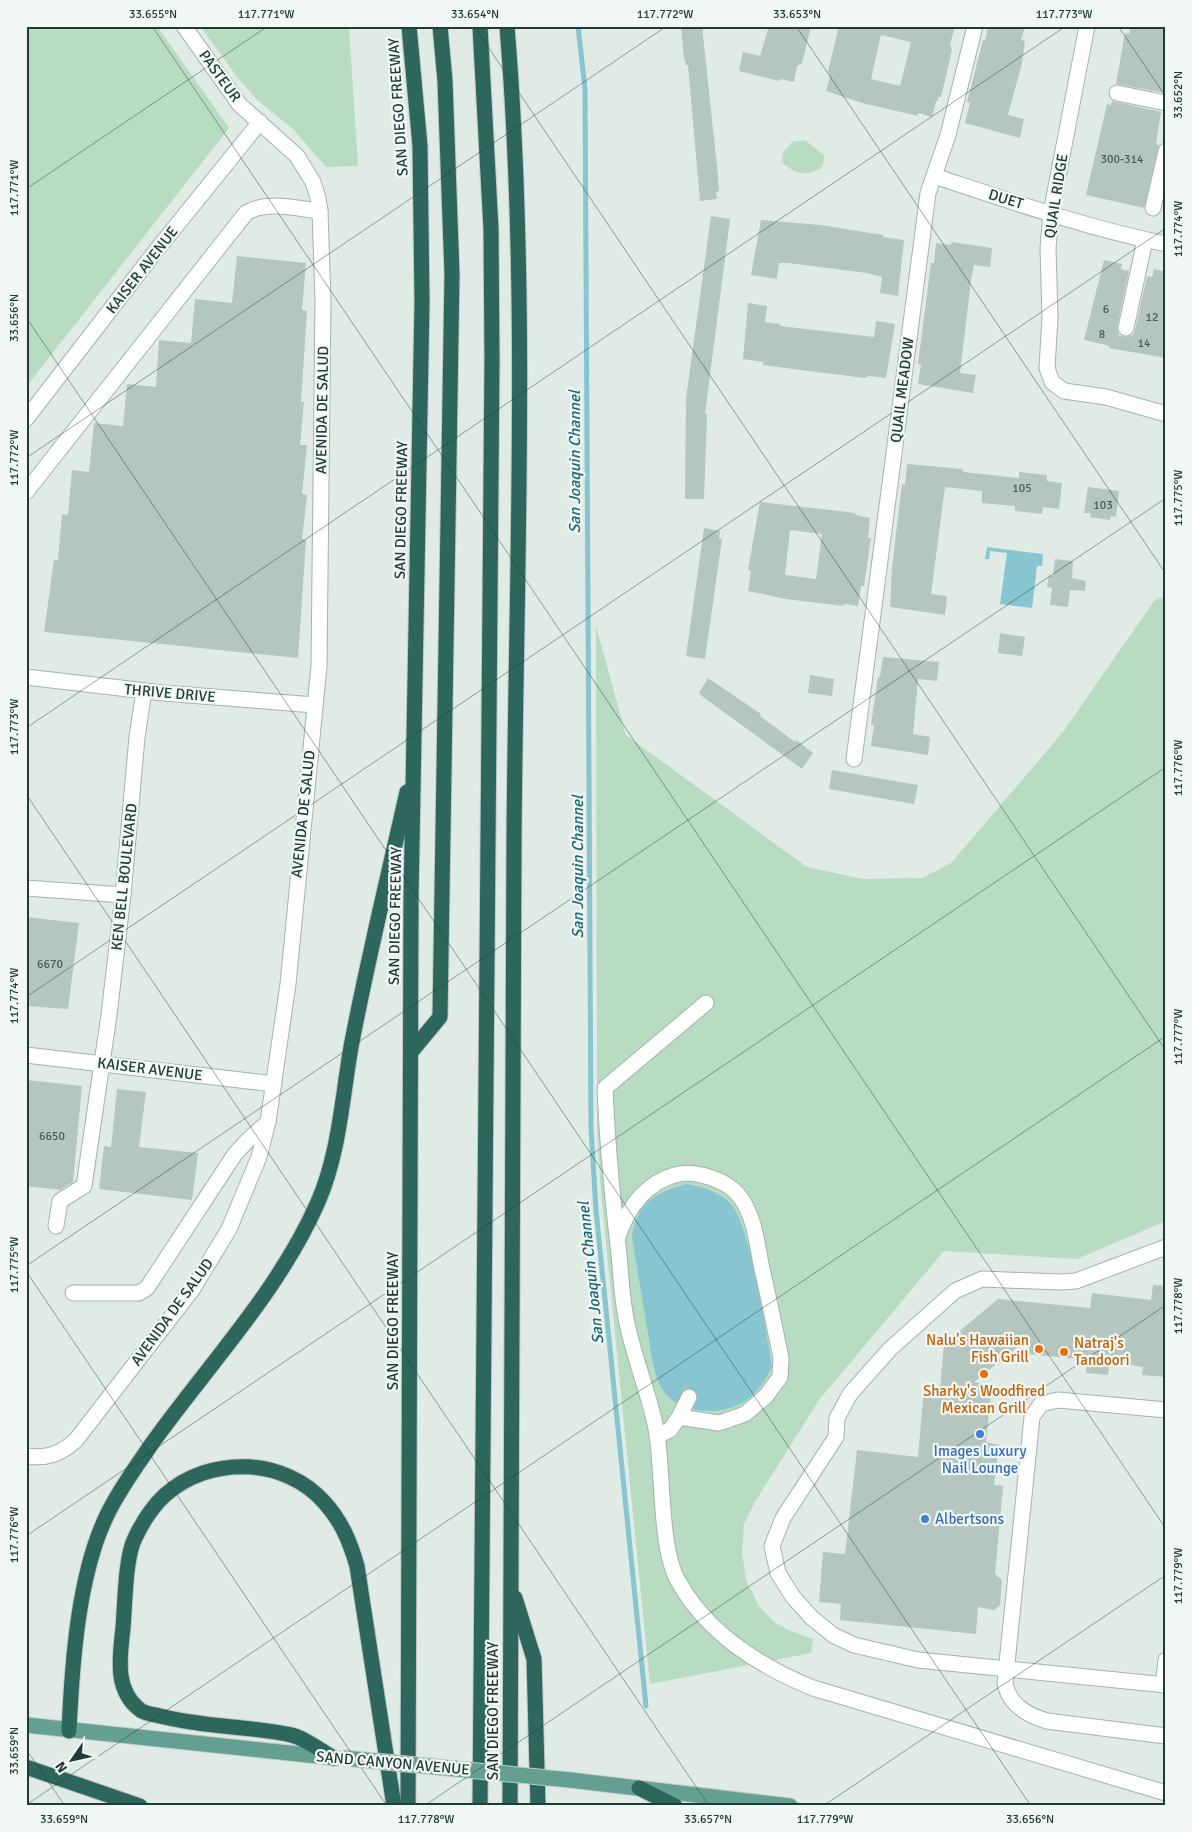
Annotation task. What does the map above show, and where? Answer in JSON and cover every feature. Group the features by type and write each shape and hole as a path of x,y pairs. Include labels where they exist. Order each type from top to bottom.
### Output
{"highway":[{"name":"SAN DIEGO FREEWAY","path":"408,1806 411,1052 422,302 420,146 409,26"},
{"path":"411,1052 440,1017 452,274 445,81 440,26"},
{"name":"SAN DIEGO FREEWAY","path":"480,26 491,229 492,359 480,1806"},
{"name":"SAN DIEGO FREEWAY","path":"507,26 513,99 519,272 514,842 510,1806"},
{"path":"69,1731 84,1584 94,1548 108,1511 164,1428 276,1278 318,1201 331,1161 342,1113 352,1048 414,759"},
{"path":"339,1758 289,1734 183,1722 141,1711 130,1701 120,1677 120,1655 133,1541 145,1520 165,1496 184,1482 205,1472 231,1466 272,1469 307,1486 325,1502 339,1520 348,1537 357,1566 394,1806"},
{"path":"510,1581 534,1659 538,1806"},
{"path":"26,1767 140,1806"},
{"path":"639,1788 675,1806"}],"main road":[{"name":"SAND CANYON AVENUE","path":"26,1725 69,1731 570,1780 790,1806"}],"street":[{"name":"PASTEUR","path":"184,26 239,104 260,122"},
{"name":"QUAIL MEADOW","path":"854,759 922,227 928,193 949,130 975,26"},
{"name":"QUAIL RIDGE","path":"1087,26 1051,213 1048,248 1050,317 1047,368 1052,382 1064,390 1106,397 1166,414"},
{"path":"1117,93 1166,103"},
{"name":"AVENIDA DE SALUD","path":"26,1456 52,1456 64,1451 76,1440 192,1290 229,1229 259,1157 268,1122 293,938 319,666 323,301 320,211 313,182 297,156 260,122"},
{"name":"KAISER AVENUE","path":"26,419 155,252 260,122"},
{"path":"1153,208 1166,150"},
{"name":"DUET","path":"934,176 1072,221 1166,244"},
{"path":"26,492 246,213 255,208 271,207 320,211"},
{"path":"1126,328 1145,240"},
{"name":"THRIVE DRIVE","path":"27,679 315,705"},
{"name":"KEN BELL BOULEVARD","path":"56,1226 60,1201 84,1186 123,895 137,738 144,691"},
{"path":"26,888 123,895"},
{"path":"706,1003 605,1088 608,1161 626,1318 650,1398 657,1436 668,1551 674,1572 700,1612 743,1652 767,1667 813,1688 1166,1794"},
{"name":"KAISER AVENUE","path":"26,1055 274,1084"},
{"path":"73,1292 138,1293 147,1288 236,1154 268,1122"},
{"path":"617,1239 624,1220 650,1185 664,1177 683,1172 704,1175 726,1185 740,1196 751,1217 781,1358 780,1377 766,1396 745,1414 720,1423 679,1417"},
{"path":"1166,1247 1076,1280 1060,1282 982,1279 955,1291 890,1349 850,1394 837,1418 836,1437 783,1518 772,1546 778,1573 793,1597 812,1618 833,1635 854,1645 918,1660 1164,1685 1166,1660"},
{"path":"657,1436 670,1430 689,1397"},
{"path":"1165,1740 1047,1721 1029,1715 1015,1704 1006,1693 1005,1669 1032,1417 1041,1404 1058,1400 1166,1410"}],"green space":[{"path":"26,26 157,26 229,128 26,387"},
{"path":"200,26 349,26 358,166 326,167 293,129 257,100 238,78"},
{"path":"805,140 824,155 823,166 813,172 802,173 792,170 782,162 783,153 792,142"},
{"path":"1166,595 1166,1221 1077,1259 944,1251 819,1400 755,1502 744,1524 742,1553 746,1580 759,1606 773,1621 788,1630 813,1639 811,1653 650,1684 601,1193 597,1127 596,626 626,735 807,867 863,879 922,878 951,863 1063,732 1154,601"}],"water":[{"path":"987,547 1043,554 1042,566 1037,566 1032,608 1000,604 1007,553 990,551 989,559 985,559"},
{"path":"687,1184 714,1192 729,1202 737,1213 744,1231 756,1279 772,1366 764,1382 746,1401 721,1410 691,1409 676,1403 665,1393 657,1379 632,1238 638,1216 649,1201 665,1191"}],"building":[{"path":"681,26 702,26 718,176 719,191 716,192 717,199 700,201 688,65 686,65 684,58"},
{"path":"769,26 811,26 802,63 797,66 794,82 780,79 779,81 739,71 743,52 760,56"},
{"path":"839,26 942,26 954,29 950,45 952,50 941,97 938,97 938,101 936,101 932,117 918,113 918,116 862,103 826,91 830,76 828,71","holes":["881,35 911,42 900,86 871,79"]},
{"path":"988,26 1025,26 1021,40 1025,41 1022,63 1008,115 1024,119 1020,138 965,123 970,103 967,102"},
{"path":"1131,26 1166,26 1165,93 1116,84 1125,33 1129,34"},
{"path":"1112,101 1161,112 1156,144 1159,145 1144,208 1086,195 1107,104 1111,105"},
{"path":"711,216 730,219 705,414 707,414 704,499 685,499 686,399"},
{"path":"761,220 820,225 904,240 898,296 880,293 882,277 867,273 779,263 777,279 751,275"},
{"path":"952,242 992,248 990,267 974,265 971,280 960,373 976,375 973,393 918,384 921,364 918,364 931,263 934,263 936,243 951,245"},
{"path":"237,256 306,263 302,310 307,311 301,402 304,402 300,445 307,445 302,494 307,495 302,539 306,540 298,658 44,632 54,560 58,560 62,514 68,515 72,470 89,472 94,423 123,426 127,384 156,387 159,340 191,343 195,299 232,303"},
{"path":"1104,260 1122,264 1121,269 1129,271 1117,327 1119,335 1125,337 1133,335 1135,330 1147,276 1152,277 1154,269 1166,272 1166,358 1109,348 1110,346 1084,340"},
{"path":"748,303 767,306 765,322 780,324 780,326 874,337 876,321 895,324 886,378 869,376 865,378 763,365 763,362 743,359"},
{"path":"907,464 963,469 963,472 1019,478 1019,472 1047,475 1047,481 1062,483 1059,509 1043,507 1042,514 1015,511 1015,506 982,503 982,491 945,487 931,594 947,596 945,615 890,607 892,567 902,484 905,485"},
{"path":"1088,487 1119,491 1116,517 1111,516 1110,520 1090,517 1091,513 1084,513"},
{"path":"760,502 856,513 855,515 870,518 868,538 871,538 864,586 861,586 858,606 786,599 748,591 751,571 748,570","holes":["790,530 822,534 816,579 785,575"]},
{"path":"704,528 720,531 719,539 722,539 705,659 686,656"},
{"path":"1055,559 1073,561 1072,578 1086,581 1085,591 1070,590 1068,607 1050,605 1052,588 1047,587 1049,575 1053,576"},
{"path":"1000,633 1025,637 1022,656 998,653"},
{"path":"883,657 939,662 937,681 918,679 913,734 930,737 928,755 871,746 874,725 871,725"},
{"path":"810,675 834,679 832,696 808,693"},
{"path":"708,678 761,714 760,716 795,742 796,740 813,753 802,769 703,697 699,693"},
{"path":"832,770 918,785 914,804 829,789"},
{"path":"26,917 79,923 68,1009 26,1006"},
{"path":"26,1080 82,1086 73,1182 60,1190 26,1186"},
{"path":"117,1089 146,1092 139,1147 198,1153 192,1200 99,1189 104,1146 111,1147"},
{"path":"1153,1285 1166,1286 1166,1377 1142,1375 1143,1367 1110,1362 1108,1375 1086,1373 1087,1360 1029,1354 1030,1337 974,1382 992,1385 986,1442 999,1445 994,1485 1003,1486 995,1574 1002,1580 1000,1605 994,1610 978,1607 976,1634 840,1620 841,1604 819,1602 823,1552 845,1554 857,1450 918,1457 924,1388 940,1389 944,1344 998,1299 1090,1308 1092,1293 1151,1300"}],"waterway":[{"name":"San Joaquin Channel","path":"578,26 585,89 591,1128 596,1210 646,1706"}],"place":[{"name":"Nalu's Hawaiian Fish Grill","path":"1039,1349"},
{"name":"Natraj's Tandoori","path":"1064,1352"},
{"name":"Sharky's Woodfired Mexican Grill","path":"984,1374"},
{"name":"Images Luxury Nail Lounge","path":"980,1434"},
{"name":"Albertsons","path":"925,1519"}]}
